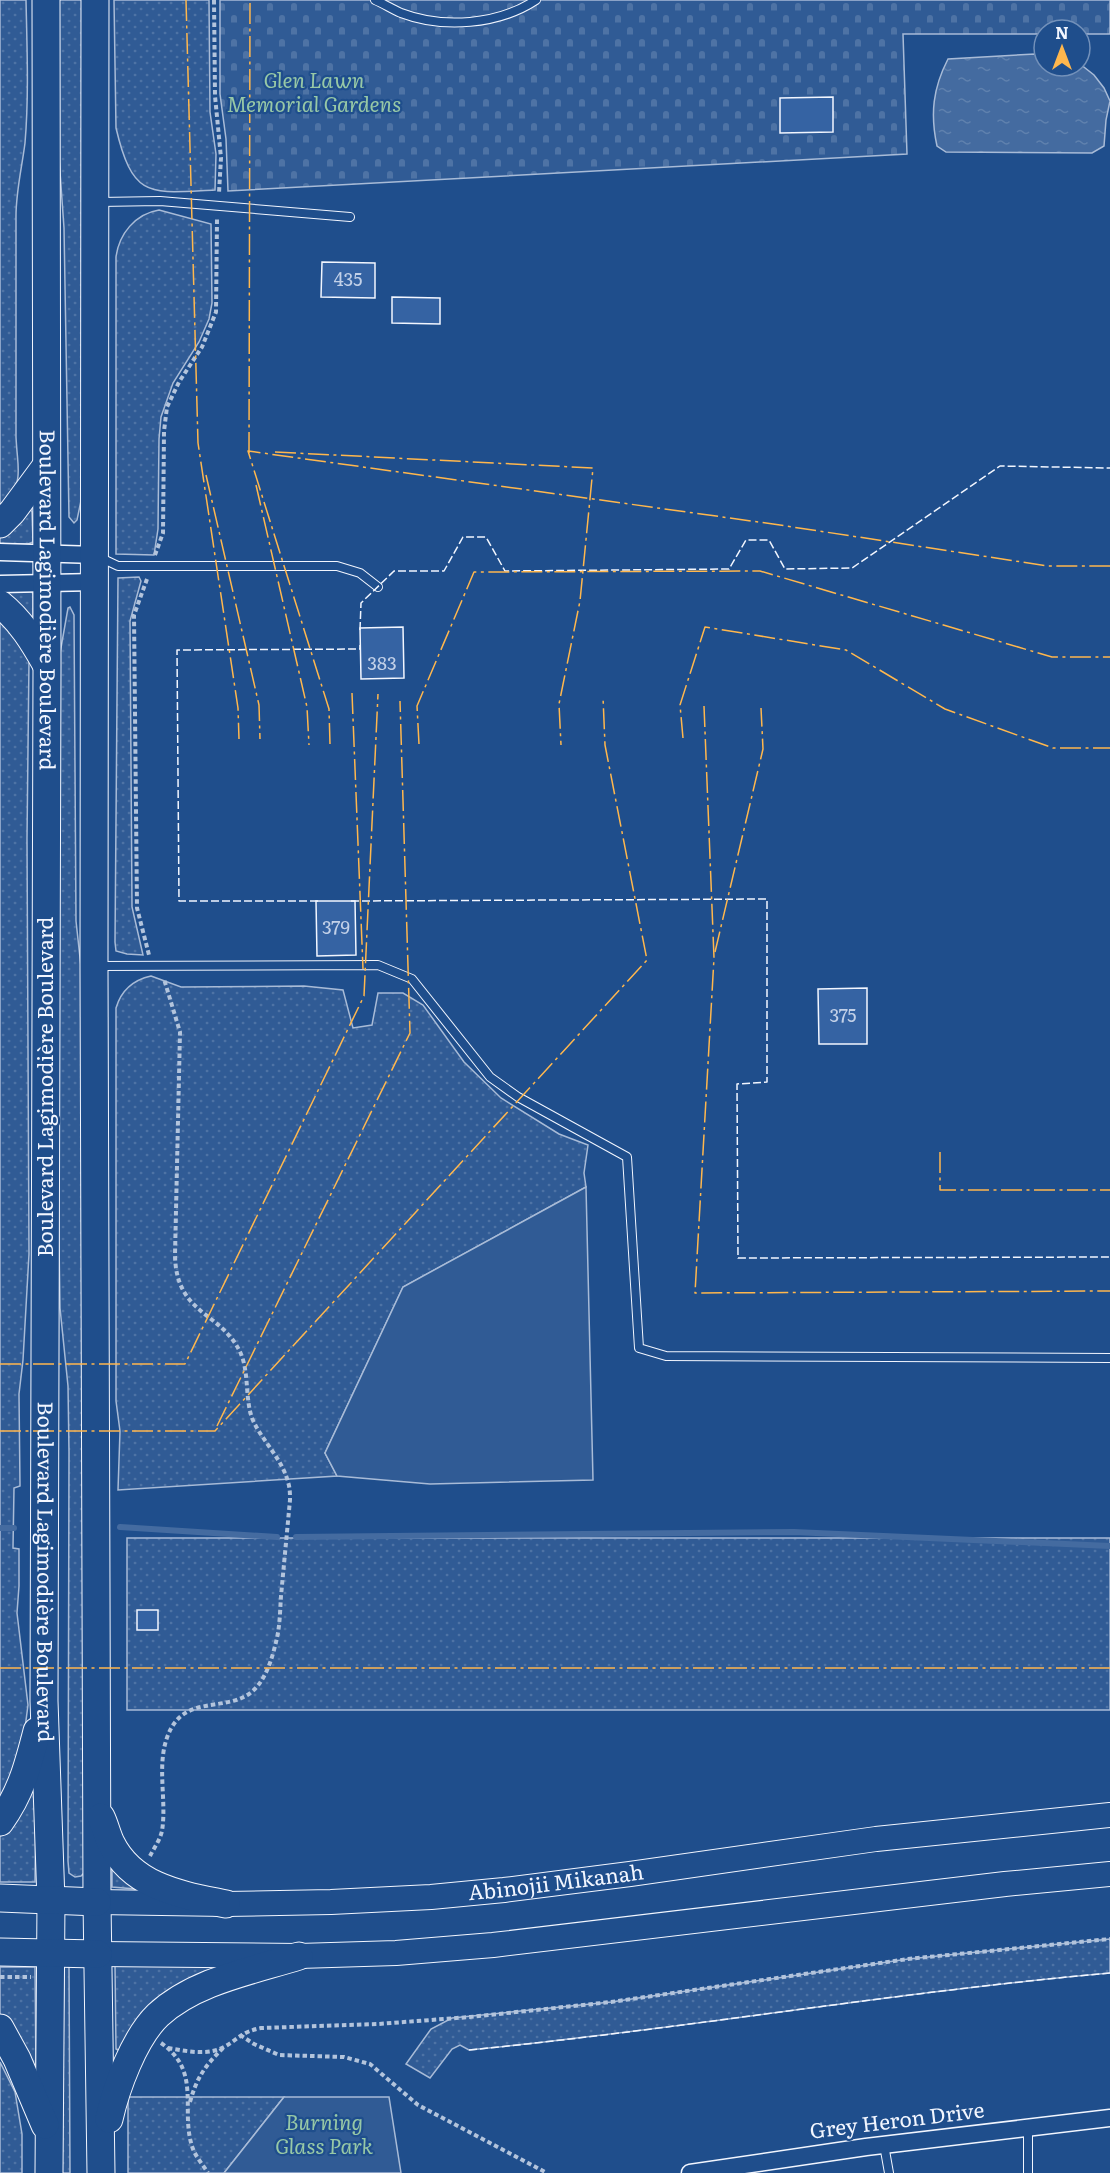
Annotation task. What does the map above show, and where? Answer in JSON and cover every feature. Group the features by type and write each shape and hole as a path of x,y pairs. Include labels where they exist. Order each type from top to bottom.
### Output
{"main road":[{"name":"Boulevard Lagimodière Boulevard","path":"45,0 47,665 44,1701 51,1901 49,2173"},
{"path":"95,0 95,202 105,570 94,966 97,1902 101,2164"},
{"path":"0,524 12,513 46,466"},
{"path":"0,604 17,618 47,665"},
{"path":"0,1822 14,1802 30,1760 44,1701"},
{"path":"97,1805 111,1843 123,1862 136,1874 174,1893 226,1904"},
{"name":"Abinojii Mikanah","path":"0,1898 97,1902"},
{"path":"0,1952 98,1954"},
{"path":"101,2164 114,2097 123,2072 144,2032 157,2016 174,2003 223,1979 298,1956"},
{"path":"0,2028 17,2059 49,2133"}],"street":[{"path":"0,552 46,554 105,570"},
{"path":"0,584 46,582 105,570"},
{"name":"Abinojii Mikanah","path":"97,1902 226,1904 375,1900 504,1890 876,1839 1110,1815"},
{"path":"98,1954 298,1956 396,1953 493,1946 993,1885 1110,1874"},
{"name":"Grey Heron Drive","path":"690,2173 884,2145 1110,2118"}],"lane":[{"path":"375,0 402,13 439,22 478,22 504,15 536,0"},
{"path":"95,202 160,201 350,217"},
{"path":"105,570 151,566 337,566 360,573 378,587"},
{"path":"94,966 378,965 412,979 490,1077 518,1097 627,1157 639,1348 666,1356 1110,1358"},
{"path":"1028,2128 1028,2173"},
{"path":"884,2145 889,2173"}],"path":[{"path":"136,1874 150,1856 162,1834 163,1758 168,1735 173,1726 196,1707 238,1700 251,1693 267,1670 277,1641 290,1500 288,1481 281,1465 253,1419 249,1407 242,1356 226,1333 195,1306 183,1292 178,1281 175,1254 180,1032 166,982 149,955 137,908 134,615 163,533 164,431 167,407 179,382 202,347 216,312 221,158 215,96 214,0"},
{"path":"167,2048 199,2052 212,2051 247,2031 285,2026 389,2023 611,2002 908,1959 1110,1939"},
{"path":"144,2032 167,2048 178,2061 185,2075 189,2089 193,2149 208,2173"},
{"path":"240,2035 279,2055 344,2057 369,2064 418,2105 547,2173"},
{"path":"189,2105 195,2084 203,2070 224,2046"}],"green space":[{"path":"0,0 26,0 27,107 16,216 18,476 13,491 0,511"},
{"path":"56,0 84,0 83,491 77,520 74,523 69,517 64,228 59,158"},
{"path":"114,0 209,0 210,112 216,154 215,190 160,191 138,180 130,168 122,151 116,128"},
{"name":"Glen Lawn Memorial Gardens","path":"220,0 1110,0 1110,34 1092,34 1092,18 1032,18 1032,34 903,34 907,154 228,191 226,139 220,94"},
{"path":"159,210 211,224 212,303 209,319 199,342 173,383 161,417 158,529 154,555 116,554 116,257 121,241 130,226 150,212"},
{"path":"30,509 33,542 0,544 0,534"},
{"path":"139,577 141,581 130,621 132,907 143,955 116,951 115,942 118,578"},
{"path":"32,591 33,595 33,622 5,592"},
{"path":"70,607 74,615 76,921 83,985 84,1873 75,1877 69,1873 68,1861 69,1452 68,1386 60,1308 57,1113 59,659"},
{"path":"0,617 29,660 27,839 29,1254 19,1394 20,1486 14,1488 13,1548 19,1549 17,1613 28,1705 22,1751 0,1808"},
{"path":"151,976 181,987 304,986 343,990 353,1028 372,1025 378,993 403,993 423,1005 464,1062 501,1098 559,1134 588,1145 584,1173 586,1187 403,1287 325,1453 337,1476 118,1490 120,1431 116,1401 116,1008 121,996 129,987"},
{"path":"127,1538 1110,1538 1110,1710 127,1710"},
{"path":"33,1791 36,1798 35,1882 0,1882 0,1834"},
{"path":"112,1855 148,1890 112,1887"},
{"path":"1110,1939 1110,1973 950,1990 629,2032 469,2050 460,2045 452,2049 430,2078 406,2064 431,2029 452,2018 611,2002 908,1959"},
{"path":"219,1962 218,1968 120,2051 116,2049 115,1964"},
{"path":"64,1964 69,1967 70,2173 61,2173"},
{"path":"0,1967 35,1967 36,2074 0,2015"},
{"path":"0,2062 15,2092 22,2134 22,2173 0,2173"},
{"path":"128,2097 284,2097 224,2173 128,2173"}],"shaded area":[{"path":"586,1187 593,1480 430,1484 337,1476 325,1453 403,1287"},
{"name":"Burning Glass Park","path":"284,2097 389,2097 401,2173 224,2173"}],"water":[{"path":"1032,54 1032,78 1092,78 1092,73 1104,88 1110,101 1104,146 1092,153 946,152 937,146 933,112 939,80 948,59"}],"building":[{"path":"833,97 833,132 780,133 780,98"},
{"path":"322,262 375,263 375,298 321,297"},
{"path":"392,297 440,298 440,324 392,323"},
{"path":"403,627 404,678 361,679 360,628"},
{"path":"316,901 355,901 356,955 317,956"},
{"path":"867,988 867,1044 819,1044 818,989"},
{"path":"137,1610 158,1610 158,1630 137,1630"}],"waterway":[{"path":"120,1527 277,1537"},
{"path":"0,1528 14,1528"},
{"path":"296,1537 794,1532 1110,1546"}],"fence":[{"path":"360,630 361,603 394,571 444,571 463,537 486,537 505,571 729,569 746,540 769,540 785,569 852,568 1000,466 1110,468"},
{"path":"318,901 179,901 177,650 360,649 360,645"},
{"path":"351,901 767,899 767,1082 737,1084 738,1258 1110,1257"},
{"path":"469,2050 629,2032 950,1990 1110,1973"}],"power":[{"path":"186,0 198,443 238,708 239,739"},
{"path":"249,453 250,0"},
{"path":"330,744 329,709 248,451 773,524 1048,566 1110,566"},
{"path":"275,452 593,468 580,601 559,704 561,745"},
{"path":"206,475 259,705 260,739"},
{"path":"256,485 307,707 309,745"},
{"path":"419,744 417,706 474,572 760,571 1052,657 1110,657"},
{"path":"683,738 680,705 705,627 846,650 945,709 1053,748 1110,748"},
{"path":"352,693 363,969"},
{"path":"0,1364 185,1364 364,996 378,694"},
{"path":"0,1431 215,1431 647,960 605,745 603,697"},
{"path":"217,1426 410,1033 400,701"},
{"path":"704,706 714,958 695,1293 1110,1291"},
{"path":"715,952 763,749 761,708"},
{"path":"940,1152 940,1190 1110,1190"},
{"path":"0,1668 1110,1668"}]}
